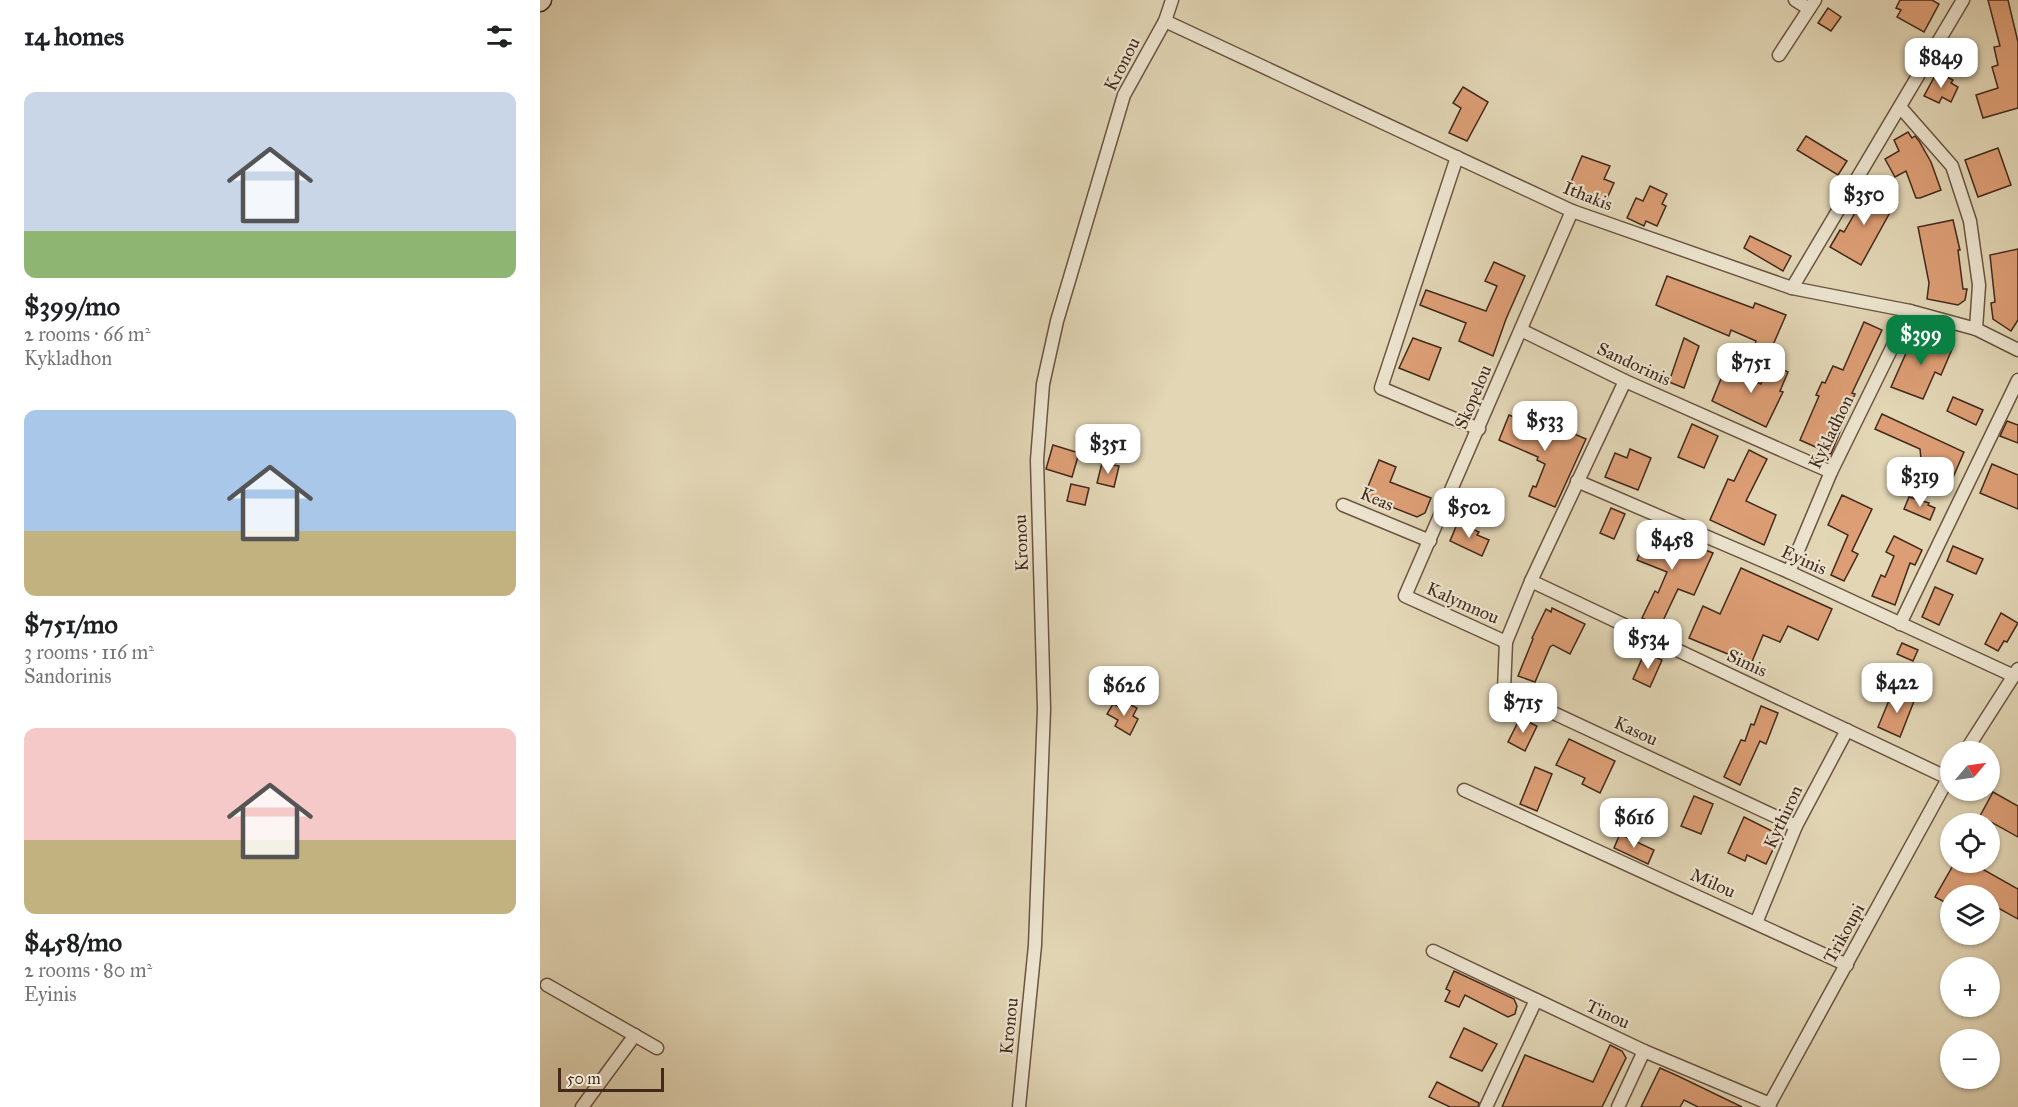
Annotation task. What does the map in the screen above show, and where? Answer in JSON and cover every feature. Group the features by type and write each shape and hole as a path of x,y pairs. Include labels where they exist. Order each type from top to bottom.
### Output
{"street":[{"name":"Kronou","path":"1019,1107 1035,945 1044,709 1037,460 1043,384 1057,321 1124,95 1165,21 1172,0"},
{"path":"1779,56 1812,4 1795,0"},
{"path":"1792,288 1964,0"},
{"name":"Ithakis","path":"1165,21 1572,211 1792,288 1910,311 1976,329 2018,350"},
{"path":"1901,108 1952,166 1970,221 1978,285 1976,329"},
{"path":"1457,157 1381,388 1479,429"},
{"name":"Skopelou","path":"1405,596 1572,211"},
{"name":"Kykladhon","path":"1789,572 1831,472 1910,311"},
{"name":"Sandorinis","path":"1521,330 1625,381 1831,472"},
{"path":"1900,624 2018,380"},
{"name":"Kalymnou","path":"1405,596 1506,642 1531,581 1625,381"},
{"name":"Eyinis","path":"1577,481 2016,673"},
{"name":"Keas","path":"1343,505 1430,541"},
{"name":"Simis","path":"1531,581 1940,772"},
{"name":"Kasou","path":"1506,642 1504,690 1797,826"},
{"path":"1972,741 2016,673"},
{"name":"Kythiron","path":"1756,923 1797,826 1847,730"},
{"name":"Milou","path":"1464,790 1847,965"},
{"name":"Trikoupi","path":"1769,1105 1940,793"},
{"name":"Tinou","path":"1433,951 1644,1051 1769,1105"},
{"path":"547,986 657,1048"},
{"path":"1486,1107 1536,1000"},
{"path":"582,1107 635,1035"},
{"path":"1618,1107 1644,1051"}],"building":[{"path":"1900,0 1932,0 1939,4 1924,32 1897,17 1901,10 1896,8"},
{"path":"1988,0 2008,0 2018,42 2018,108 1983,118 1976,95 1998,88 1992,67 1998,65 1994,47 2000,46"},
{"path":"1828,8 1841,17 1831,31 1818,23"},
{"path":"1937,72 1953,80 1951,83 1958,87 1951,102 1942,97 1939,103 1924,96"},
{"path":"1463,87 1488,102 1467,141 1449,133 1461,108 1453,103"},
{"path":"1908,132 1912,138 1915,136 1919,141 1931,162 1941,190 1920,198 1916,198 1906,171 1895,177 1885,159 1899,151 1894,140"},
{"path":"1806,136 1847,161 1838,175 1797,150"},
{"path":"1998,148 2011,185 1978,197 1965,160"},
{"path":"1582,156 1610,166 1604,179 1614,183 1605,203 1568,189"},
{"path":"1871,185 1885,193 1889,204 1893,207 1861,265 1830,247 1840,230 1844,232"},
{"path":"1650,186 1667,194 1662,204 1666,206 1657,226 1646,221 1644,226 1627,218 1636,198 1643,201"},
{"path":"1953,220 1960,250 1958,250 1963,289 1967,289 1965,300 1958,305 1927,299 1929,283 1918,227"},
{"path":"1750,236 1791,256 1783,271 1744,248"},
{"path":"2018,249 2018,320 2011,331 1993,319 1991,303 1995,302 1990,255"},
{"path":"1494,262 1525,276 1493,356 1459,341 1466,323 1420,305 1426,290 1486,311 1497,286 1485,281"},
{"path":"1667,276 1753,308 1755,303 1786,315 1769,354 1754,347 1756,341 1731,330 1729,336 1656,305"},
{"path":"1864,322 1882,330 1852,393 1855,394 1831,454 1800,440 1819,396 1816,395 1822,382 1825,383 1833,366 1843,370"},
{"path":"1924,336 1953,347 1941,375 1935,372 1923,399 1891,387 1911,342 1915,343 1917,337 1923,339"},
{"path":"1413,338 1441,348 1429,380 1399,368"},
{"path":"1684,338 1699,346 1684,388 1669,382"},
{"path":"1769,364 1788,372 1780,391 1783,392 1766,427 1712,401 1725,369 1761,384"},
{"path":"1953,397 1983,410 1976,425 1947,411"},
{"path":"1520,411 1586,439 1555,507 1529,496 1533,486 1536,487 1545,464 1537,460 1538,457 1499,440 1509,415 1516,418"},
{"path":"1882,414 1964,452 1951,482 1917,466 1921,459 1920,449 1875,429"},
{"path":"2007,421 2018,425 2018,443 2000,436"},
{"path":"1692,424 1718,436 1704,468 1678,457"},
{"path":"1053,445 1079,453 1072,477 1046,469"},
{"path":"1630,449 1651,458 1638,490 1605,477 1615,453 1627,458"},
{"path":"1749,450 1767,459 1746,501 1776,515 1764,545 1710,520 1728,479 1734,481"},
{"path":"1379,460 1396,467 1390,482 1431,498 1425,513 1417,517 1364,496"},
{"path":"1102,463 1119,466 1114,487 1097,483"},
{"path":"1992,464 2018,475 2018,509 1980,493"},
{"path":"1071,484 1089,488 1085,505 1067,501"},
{"path":"1842,495 1872,509 1852,551 1858,554 1844,581 1831,575 1848,535 1828,525"},
{"path":"1909,497 1929,503 1928,505 1935,508 1930,520 1904,509"},
{"path":"1611,508 1625,514 1614,539 1600,533"},
{"path":"1458,522 1479,532 1477,535 1489,540 1482,556 1450,541"},
{"path":"1650,529 1713,553 1694,595 1678,589 1660,627 1642,618 1655,591 1658,593 1667,572 1637,560"},
{"path":"1894,536 1922,550 1915,565 1910,563 1895,605 1872,596 1881,575 1885,577 1894,556 1886,552"},
{"path":"1953,546 1983,559 1976,574 1947,561"},
{"path":"1741,568 1832,609 1818,640 1788,626 1780,642 1763,635 1749,669 1733,661 1735,657 1689,638 1703,606 1720,614"},
{"path":"1935,587 1953,595 1939,625 1922,617"},
{"path":"1552,608 1585,624 1570,654 1553,645 1550,647 1535,682 1518,676 1546,609 1551,612"},
{"path":"2001,613 2018,623 2007,642 2004,641 1998,651 1985,644"},
{"path":"1902,643 1918,650 1913,661 1897,654"},
{"path":"1645,652 1662,660 1650,687 1633,679"},
{"path":"1904,690 1916,696 1900,737 1878,727 1890,698 1899,702"},
{"path":"1127,703 1137,708 1133,716 1138,719 1130,735 1115,726 1118,720 1107,714 1113,704 1124,709"},
{"path":"1761,706 1778,713 1766,744 1760,741 1740,785 1724,777 1741,740 1745,741 1751,724 1754,725"},
{"path":"1520,718 1537,726 1525,751 1508,742"},
{"path":"1569,739 1615,761 1600,793 1582,784 1585,778 1556,765"},
{"path":"1535,767 1552,774 1537,811 1520,804"},
{"path":"1694,796 1713,804 1701,834 1681,826"},
{"path":"2000,796 2018,806 2018,837 2000,827 2000,813 1982,813 1988,801 2000,801"},
{"path":"1744,817 1780,835 1766,864 1747,855 1745,861 1728,853"},
{"path":"1620,834 1654,850 1648,864 1614,848"},
{"path":"1949,873 1990,873 2018,889 2018,919 2000,909 2000,885 1942,885"},
{"path":"1940,888 1940,900 1935,897"},
{"path":"1454,971 1514,999 1517,1006 1515,1014 1508,1017 1465,995 1459,1007 1445,1001 1450,991 1446,989"},
{"path":"1464,1028 1497,1044 1482,1071 1450,1057"},
{"path":"1610,1045 1622,1051 1626,1058 1602,1107 1502,1107 1525,1055 1593,1082"},
{"path":"1660,1068 1742,1107 1698,1107 1684,1100 1680,1107 1641,1107"},
{"path":"1437,1082 1479,1103 1478,1107 1450,1107 1429,1097"}]}
